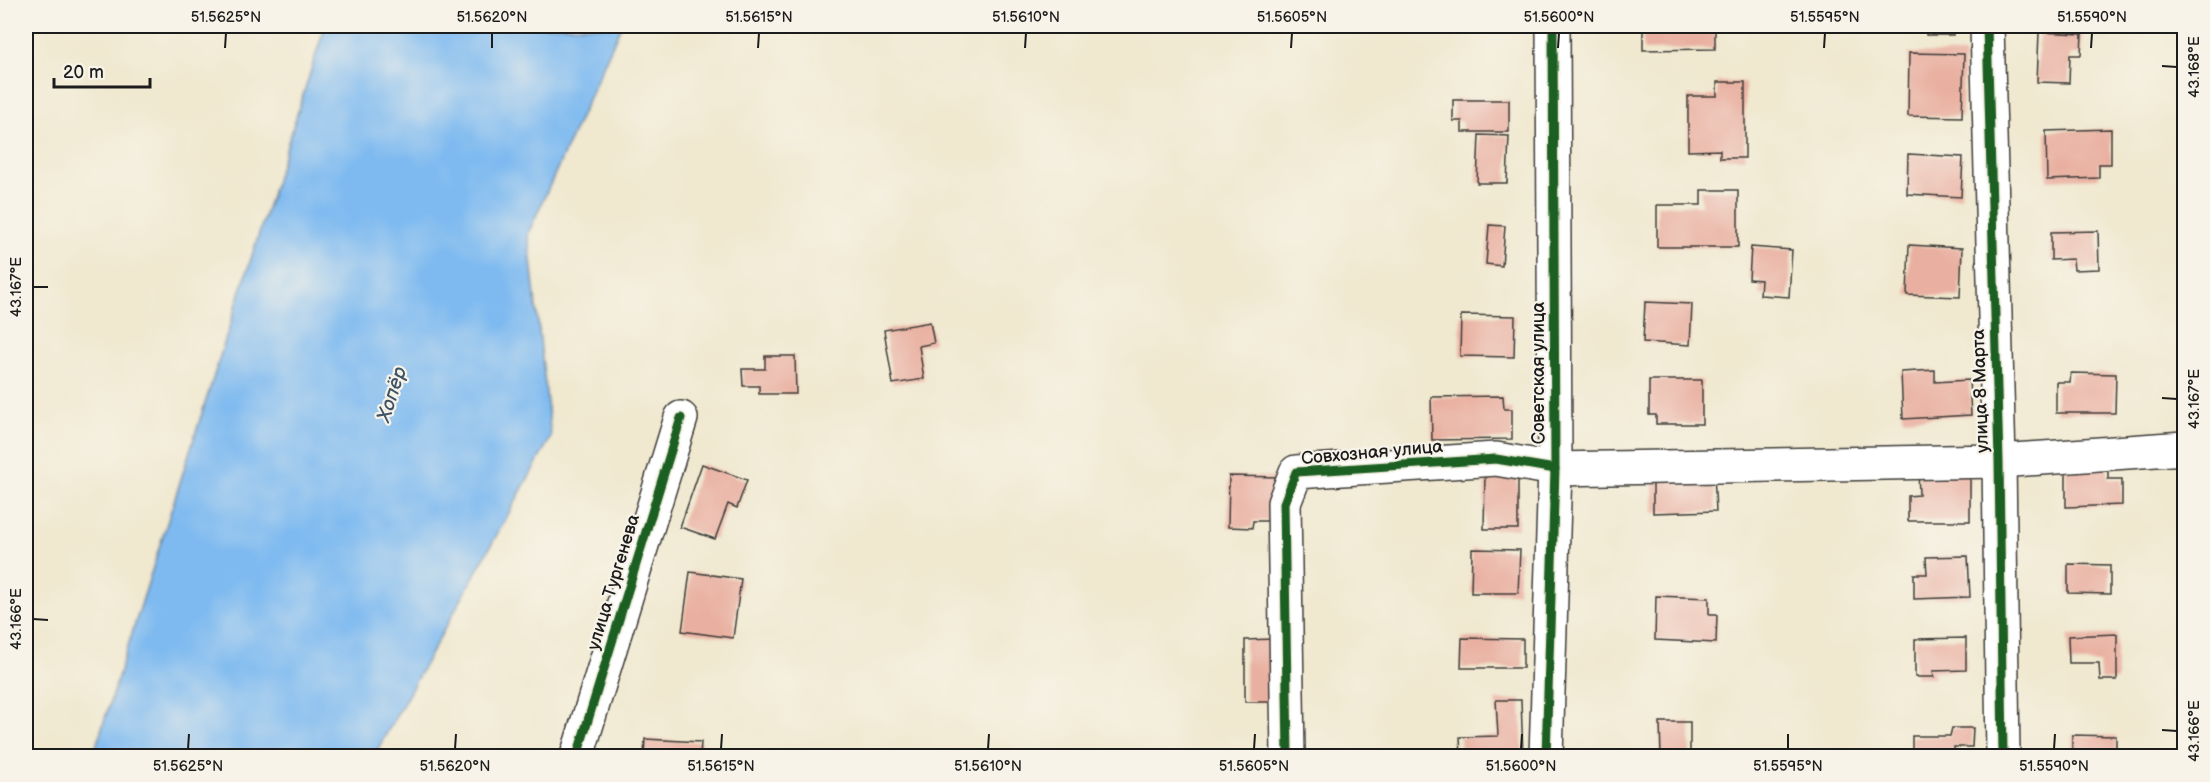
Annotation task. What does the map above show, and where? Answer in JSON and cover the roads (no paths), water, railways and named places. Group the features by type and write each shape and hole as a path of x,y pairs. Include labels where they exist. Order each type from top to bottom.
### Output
{"street":[{"name":"Советская улица","path":"1546,756 1555,469 1553,26"},
{"name":"улица 8 Марта","path":"1987,26 1999,461 2003,756"},
{"name":"улица Тургенева","path":"577,756 681,418"},
{"path":"1555,469 1999,461 2184,448"},
{"name":"Совхозная улица","path":"1288,756 1284,503 1296,472 1496,459 1555,469"}],"water":[{"name":"Хопёр","path":"325,26 621,26 528,234 551,437 374,756 93,756"}]}
